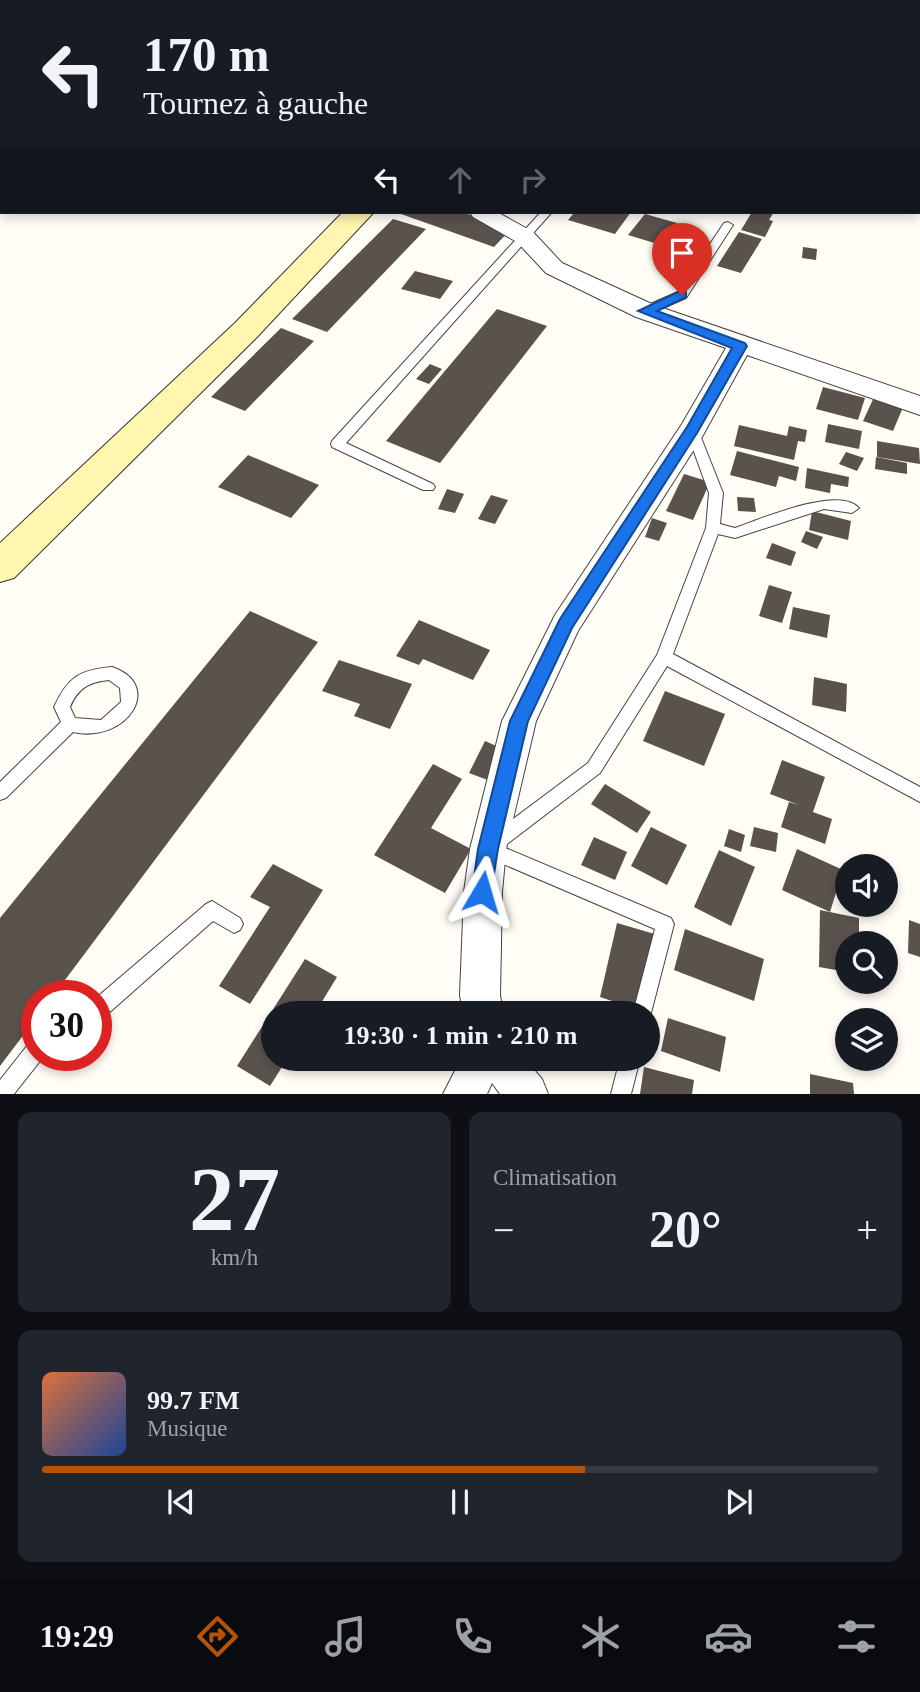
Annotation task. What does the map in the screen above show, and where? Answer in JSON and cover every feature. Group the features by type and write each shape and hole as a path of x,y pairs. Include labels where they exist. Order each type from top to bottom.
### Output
{"main road":[{"path":"0,568 246,330 357,214"}],"street":[{"path":"485,214 525,237 554,268 645,311 920,406"},
{"path":"481,1001 482,892 488,849 519,721 566,624 692,430 740,346"},
{"path":"464,1094 476,1071"},
{"path":"509,1071 527,1094"}],"lane":[{"path":"428,487 337,444 545,214"},
{"path":"645,311 682,295 728,225"},
{"path":"645,1001 665,924 488,849 594,768 664,657 713,528 716,493 692,430"},
{"path":"713,528 734,533 824,504 852,508"},
{"path":"664,657 920,795"},
{"path":"0,793 70,724"},
{"path":"112,997 212,910 234,924"},
{"path":"1,1094 21,1069"},
{"path":"621,1094 627,1071"}],"building":[{"path":"401,214 468,214 511,229 494,247"},
{"path":"573,214 630,214 615,234 568,220"},
{"path":"645,214 677,223 661,245 628,235"},
{"path":"751,214 773,214 769,220 773,221 765,237 741,230"},
{"path":"393,219 426,229 327,332 292,319"},
{"path":"680,224 699,229 694,238 674,233"},
{"path":"739,232 762,239 741,273 717,266"},
{"path":"672,238 708,251 697,265 659,252"},
{"path":"803,247 817,249 816,260 802,258"},
{"path":"415,271 453,281 440,299 401,289"},
{"path":"497,309 547,326 440,463 386,441"},
{"path":"281,328 314,341 245,411 211,397"},
{"path":"430,364 442,369 429,384 416,379"},
{"path":"823,387 865,398 858,420 816,409"},
{"path":"875,395 904,405 893,431 863,421"},
{"path":"828,424 862,431 859,449 825,442"},
{"path":"739,425 787,436 789,426 807,430 805,442 798,441 794,460 734,446"},
{"path":"877,441 919,448 920,464 877,457"},
{"path":"737,451 799,467 796,481 779,476 776,487 730,475"},
{"path":"846,452 864,458 857,471 839,464"},
{"path":"248,455 319,485 291,518 218,487"},
{"path":"876,457 907,463 907,474 875,469"},
{"path":"807,468 849,477 848,487 831,484 830,493 805,488"},
{"path":"684,474 710,482 693,520 666,511"},
{"path":"447,489 464,494 455,513 438,509"},
{"path":"491,495 508,500 495,524 478,519"},
{"path":"737,497 754,498 756,512 738,511"},
{"path":"812,511 851,521 848,540 809,530"},
{"path":"652,518 667,523 659,541 645,537"},
{"path":"806,531 823,537 817,549 801,542"},
{"path":"772,543 796,552 791,566 766,558"},
{"path":"769,585 792,592 782,623 759,616"},
{"path":"793,607 830,615 827,638 789,629"},
{"path":"250,611 318,642 65,980 21,980 21,1038 0,1066 0,918"},
{"path":"419,620 490,650 473,680 423,659 419,665 396,656"},
{"path":"339,660 412,684 390,729 354,716 360,704 322,691"},
{"path":"814,677 847,684 846,712 812,705"},
{"path":"665,691 725,714 704,766 643,741"},
{"path":"485,741 508,751 493,782 469,773"},
{"path":"782,760 825,777 813,812 832,819 825,844 781,827 789,802 799,805 770,794"},
{"path":"433,764 462,779 431,828 471,849 445,893 374,855"},
{"path":"605,784 651,812 637,833 591,804"},
{"path":"651,827 687,845 667,885 631,866"},
{"path":"754,827 778,833 776,852 750,846"},
{"path":"729,829 745,835 741,852 724,846"},
{"path":"594,837 627,852 615,880 581,865"},
{"path":"797,849 835,866 835,896 830,912 782,890"},
{"path":"719,850 755,867 731,926 694,907"},
{"path":"273,864 323,890 250,1004 219,986 270,907 250,897"},
{"path":"820,910 835,913 835,917 859,918 859,931 835,931 835,970 819,967"},
{"path":"909,920 920,924 920,957 908,953"},
{"path":"617,923 658,935 644,1001 612,1001 600,997"},
{"path":"685,929 764,959 754,1001 674,970"},
{"path":"305,959 337,977 322,1001 278,1001"},
{"path":"668,1018 726,1037 720,1072 661,1051"},
{"path":"261,1028 261,1071 279,1071 270,1086 237,1066"},
{"path":"643,1071 659,1071 694,1080 692,1094 640,1094"},
{"path":"810,1074 853,1083 854,1094 810,1094"}],"route":[{"path":"482,892 488,849 519,721 566,624 692,430 740,346 645,311 682,295"}]}
